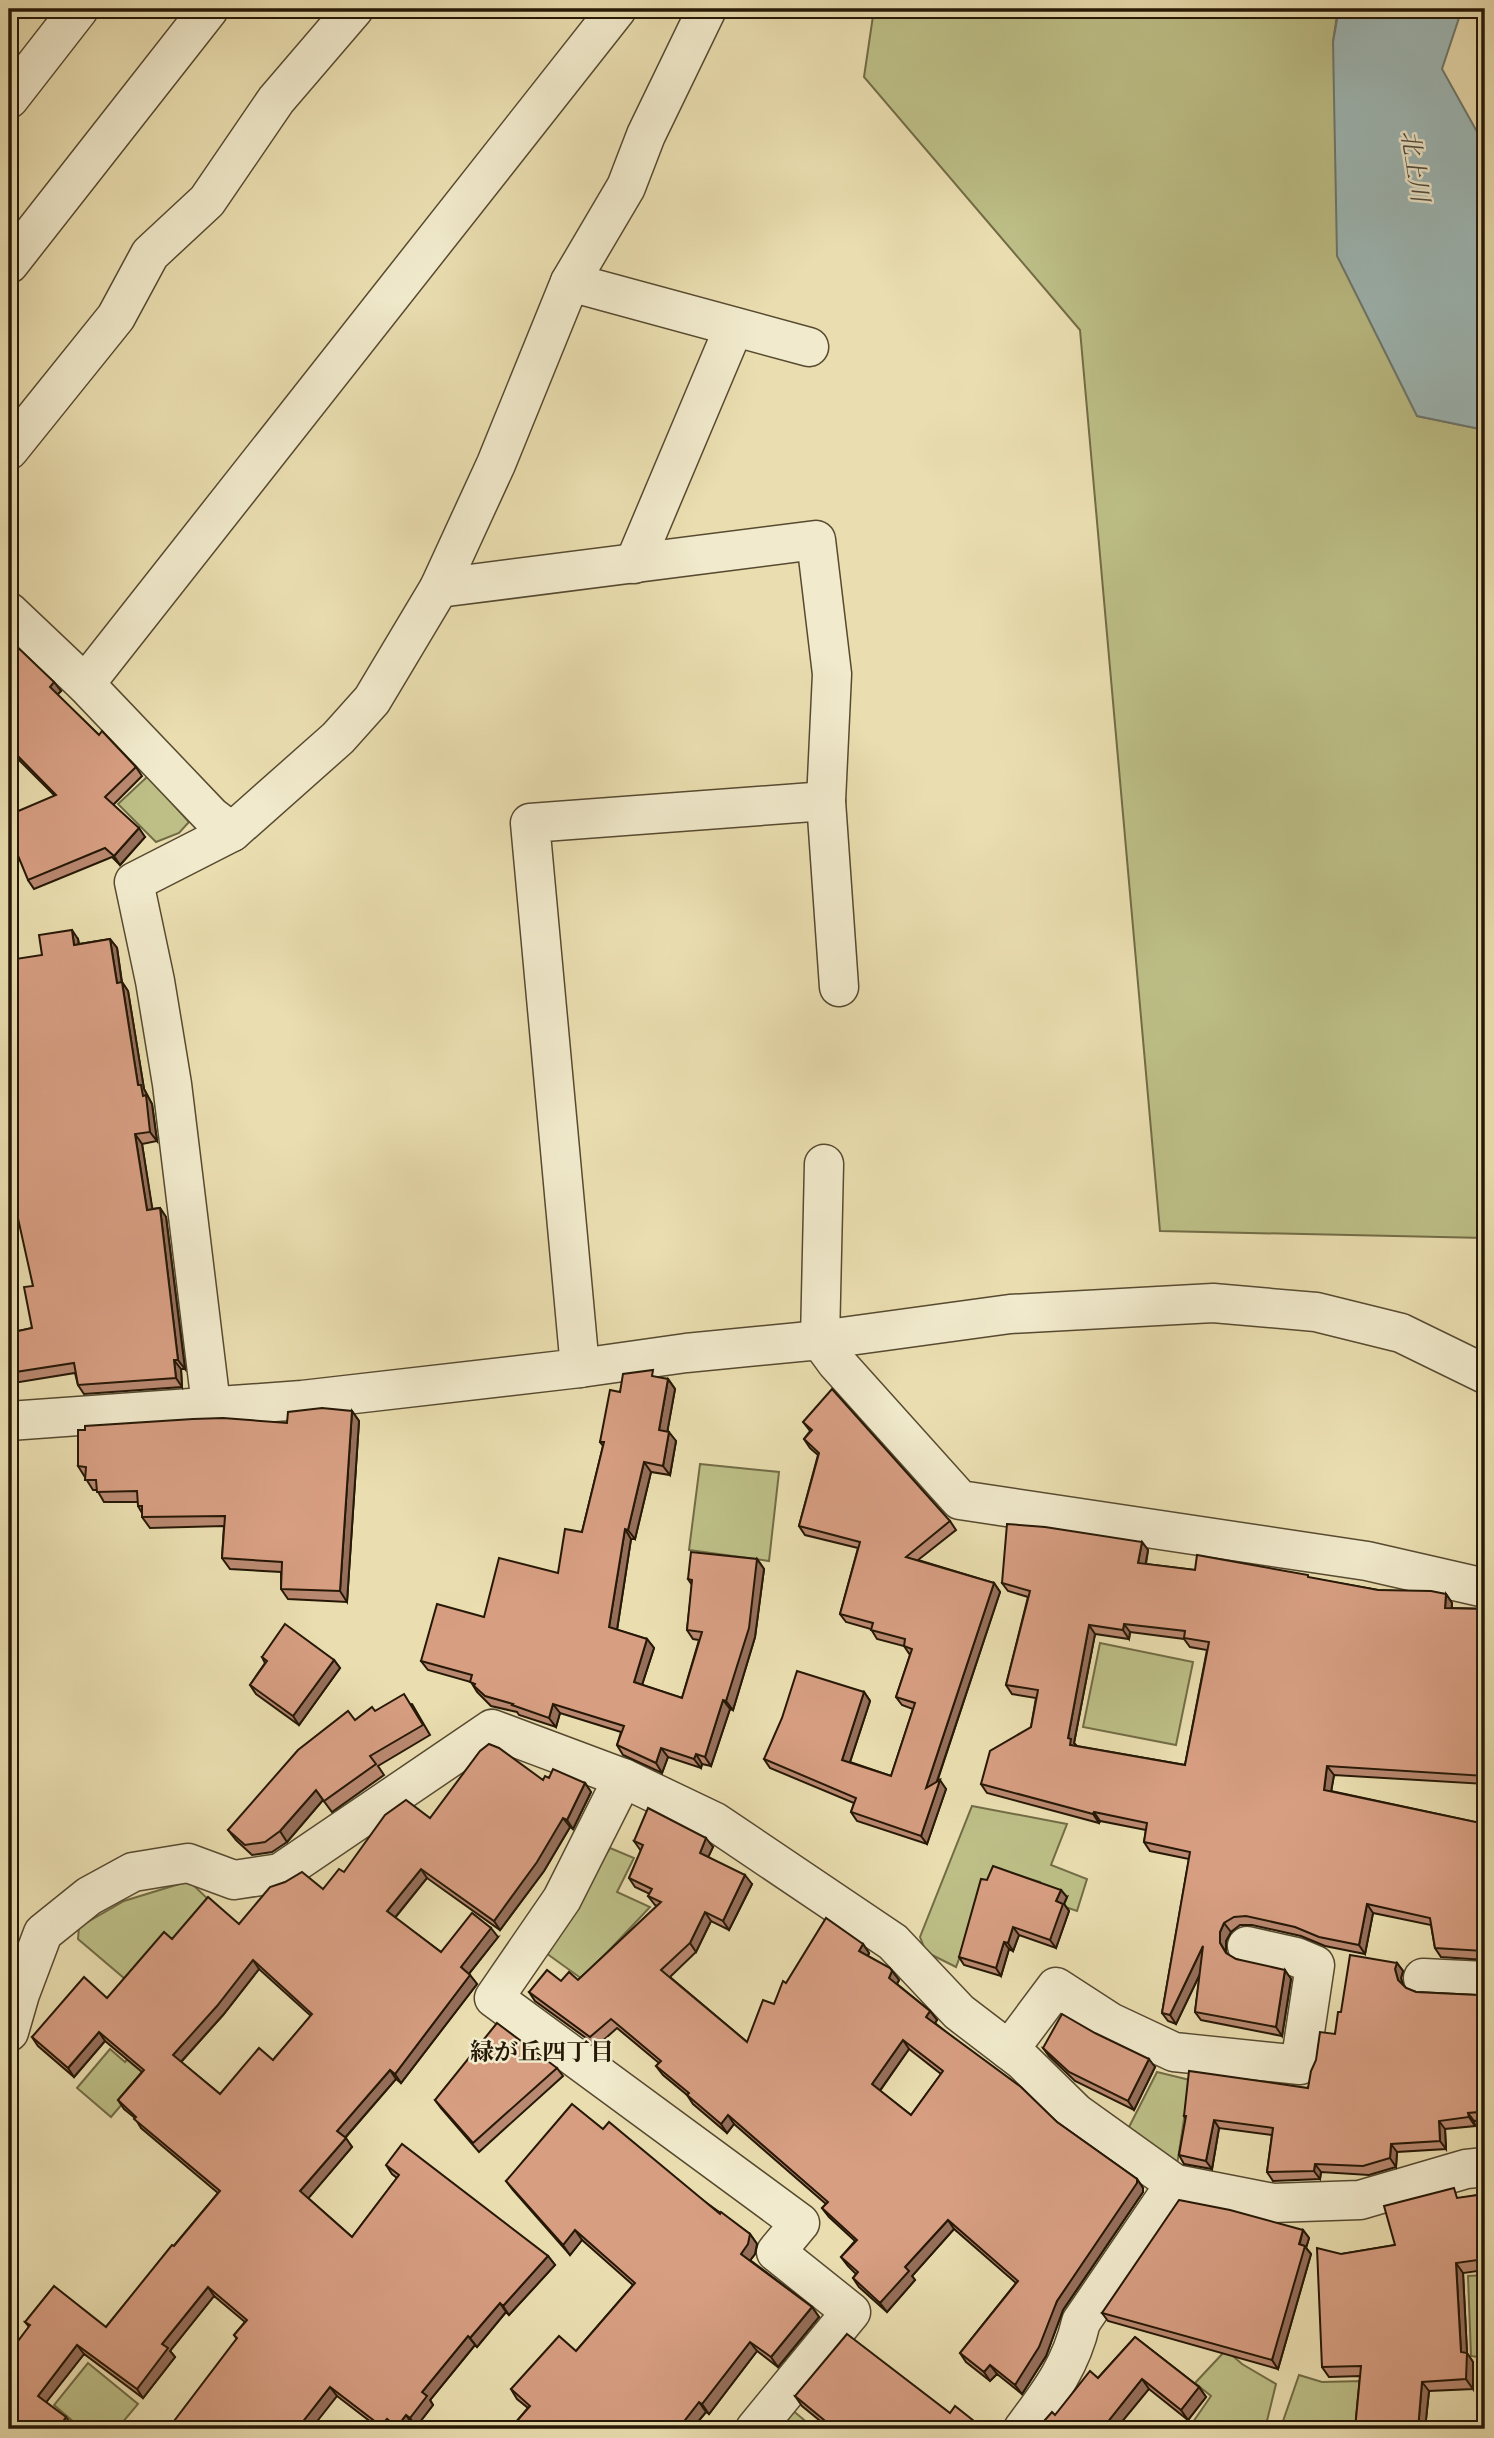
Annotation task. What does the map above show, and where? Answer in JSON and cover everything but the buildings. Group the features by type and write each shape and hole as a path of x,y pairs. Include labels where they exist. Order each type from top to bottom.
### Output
{"street":[{"path":"9,99 79,9"},
{"path":"9,264 209,9"},
{"path":"11,441 116,317 150,254 207,201 276,100 354,9"},
{"path":"85,684 617,9"},
{"path":"211,1405 172,1084 155,981 134,882 232,832 338,738 372,700 439,588 496,464 570,282 625,187 693,14"},
{"path":"570,282 809,347"},
{"path":"634,564 734,327"},
{"path":"439,588 816,540 832,674 826,801 839,987"},
{"path":"9,612 85,684 211,816 232,832"},
{"path":"580,1368 530,822 826,801"},
{"path":"824,1164 820,1340 836,1362 960,1500 1367,1561 1485,1588"},
{"path":"9,1421 302,1400 686,1353 820,1340 1010,1314 1213,1303 1316,1312 1401,1333 1485,1374"},
{"path":"9,2032 43,1933 89,1896 133,1872 188,1863 234,1880 280,1873 492,1729 623,1777 715,1822 893,1942 959,2012 1009,2050 1076,2113 1175,2184 1273,2203 1360,2200 1466,2169 1485,2167"},
{"path":"623,1777 562,1899 494,1998 800,2223 776,2252 851,2312 755,2429"},
{"path":"1009,2050 1056,1987 1110,2022 1174,2052 1300,2065 1315,1965 1296,1957 1247,1946"},
{"path":"1423,1978 1485,1981"},
{"path":"1023,2429 1062,2376 1076,2347 1081,2322 1175,2184"}],"green space":[{"path":"874,9 1338,9 1333,42 1417,416 1485,430 1485,1238 1160,1231 1080,330 864,77"},
{"path":"148,776 189,822 179,833 156,842 118,804"},
{"path":"700,1464 779,1472 769,1561 689,1550"},
{"path":"1100,1643 1193,1662 1176,1745 1083,1727"},
{"path":"972,1806 1067,1824 1051,1865 1087,1879 1077,1911 1039,1898 1040,1882 993,1868 956,1967 926,1952 920,1937"},
{"path":"610,1848 634,1858 617,1892 650,1907 582,1979 546,1953"},
{"path":"189,1881 212,1903 177,1941 171,1938 131,1984 78,1939 79,1927 124,1901"},
{"path":"141,2044 160,2060 111,2117 77,2088 110,2049 125,2062"},
{"path":"1157,2072 1190,2080 1177,2165 1127,2131"},
{"path":"1485,2275 1485,2395 1479,2395 1478,2357 1471,2356 1468,2276"},
{"path":"1226,2350 1242,2364 1276,2384 1265,2429 1195,2429 1191,2425 1211,2396 1195,2383"},
{"path":"88,2363 138,2404 117,2429 82,2429 54,2405"},
{"path":"1299,2375 1322,2382 1362,2381 1357,2429 1310,2429 1282,2424"},
{"path":"791,2409 815,2429 774,2429"}],"water":[{"name":"北上川","path":"1339,9 1462,9 1442,69 1485,146 1485,430 1417,416 1337,256 1333,42"}],"district":[{"name":"緑が丘四丁目","path":"542,2052"}]}
